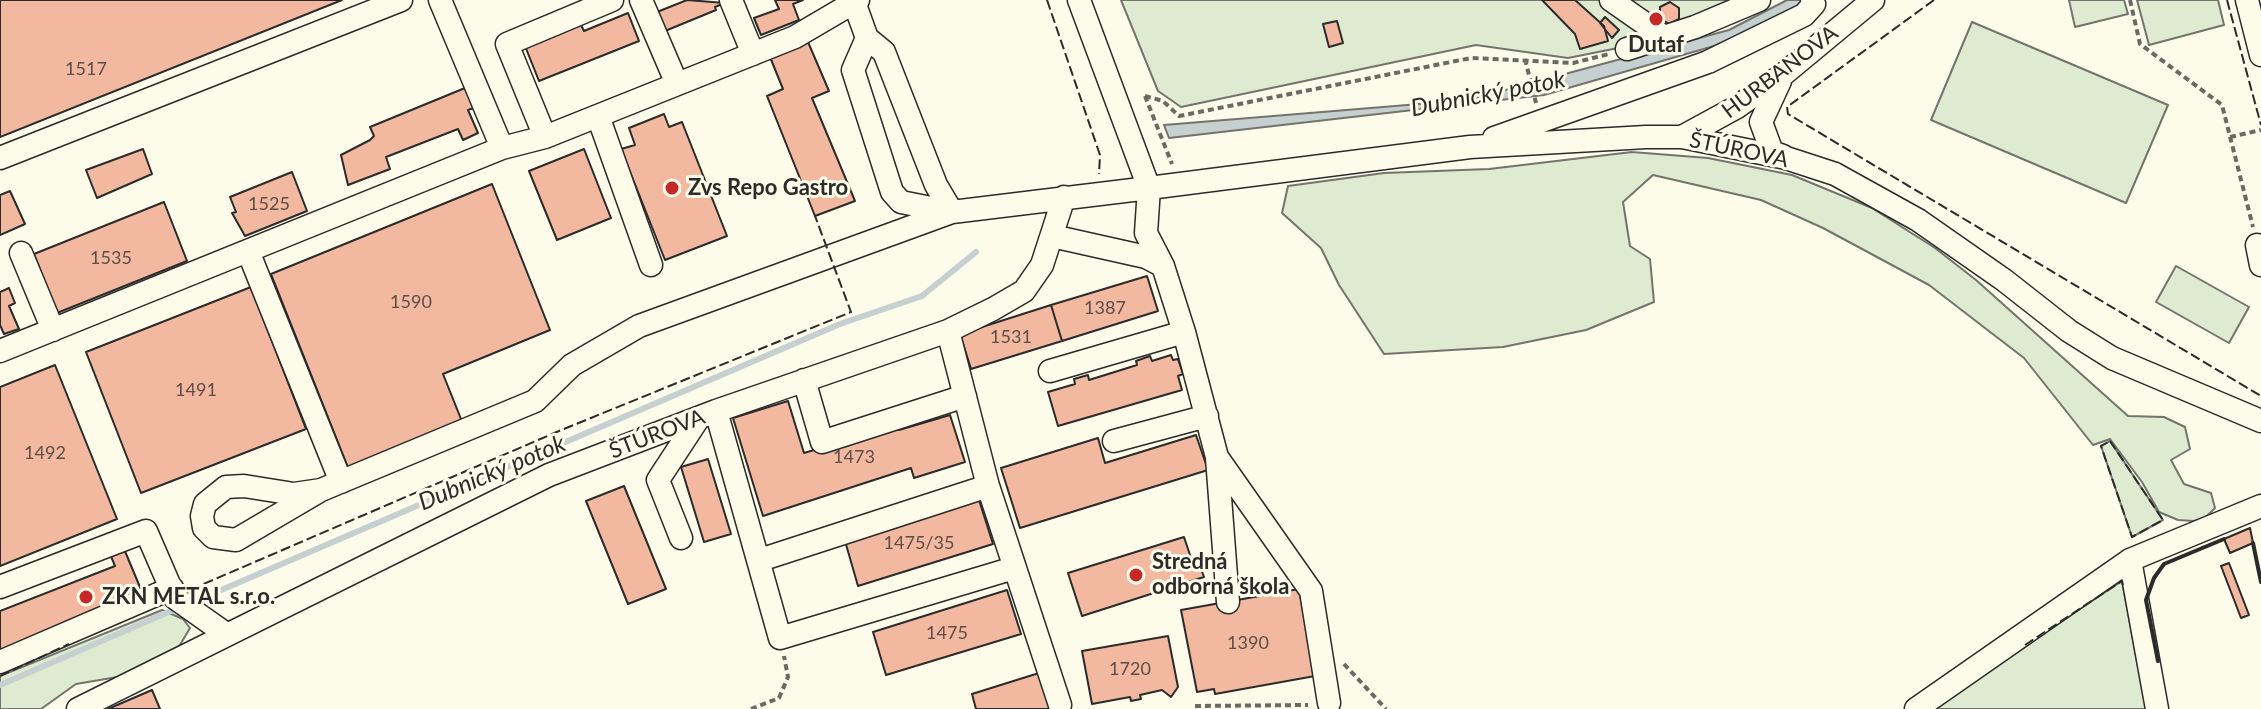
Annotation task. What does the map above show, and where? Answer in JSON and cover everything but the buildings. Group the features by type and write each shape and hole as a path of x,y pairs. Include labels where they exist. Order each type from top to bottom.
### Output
{"street":[{"path":"0,158 401,0"},
{"path":"440,0 502,148"},
{"path":"545,137 507,44 612,0"},
{"path":"641,0 677,84"},
{"path":"731,0 753,54"},
{"path":"1079,0 1149,188 1146,233 1163,266 1207,416 1217,457 1228,602"},
{"path":"1611,0 1664,37"},
{"path":"1627,49 1759,0"},
{"name":"HURBANOVA","path":"1682,137 1737,107 1785,73 1873,0"},
{"path":"2247,0 2261,55"},
{"path":"0,351 502,148 545,137 795,37 855,1 867,38 884,52 936,185 952,212"},
{"path":"1470,147 1708,62 1776,31 1804,15 1813,2"},
{"path":"867,38 853,70 892,192 901,202 922,209 952,212"},
{"path":"1785,73 1767,101 1761,122 1772,152 1786,158"},
{"path":"598,116 651,265"},
{"name":"ŠTÚROVA","path":"331,486 535,401 572,365 639,326 952,212 1470,147 1682,137 1786,158 1835,174 1918,220 2004,280 2069,331 2112,358 2261,421"},
{"name":"ŠTÚROVA","path":"78,709 549,475 707,415 948,331 1024,291 1042,265 1064,197"},
{"path":"1052,236 1146,257 1163,266"},
{"path":"248,251 331,486"},
{"path":"21,253 53,330"},
{"path":"948,331 988,486 1060,705"},
{"path":"1050,371 1184,332"},
{"path":"804,380 822,442 965,396"},
{"path":"681,538 658,480 707,415"},
{"path":"707,415 760,560 780,638 1014,568"},
{"path":"1114,441 1207,416"},
{"path":"1217,457 1311,591 1329,703"},
{"path":"244,486 294,494 331,486 236,540 213,537 204,528 205,504 226,487 244,486"},
{"path":"760,560 988,486"},
{"path":"1916,709 2130,560 2261,506"},
{"path":"0,587 143,531 151,536 174,593 226,634"},
{"path":"2130,560 2157,709"},
{"path":"0,662 174,593"}],"path":[{"path":"2130,0 2140,44 2222,105 2260,260"},
{"path":"1145,96 1163,101 1179,116 1252,104 1471,58 1573,63 1627,49"},
{"path":"1525,59 1535,100"},
{"path":"2230,137 2261,130"},
{"path":"1319,635 1368,693 1386,709"},
{"path":"751,709 779,698 788,677 780,638"},
{"path":"1195,706 1282,707 1329,703"}],"green space":[{"path":"1121,0 1744,0 1618,48 1568,58 1476,45 1181,107 1158,91"},
{"path":"2069,0 2124,0 2128,14 2075,27"},
{"path":"2137,0 2218,0 2224,25 2149,45"},
{"path":"1972,22 2168,105 2126,203 1931,120"},
{"path":"1632,152 1708,158 1792,175 1872,208 1935,248 1976,280 2128,416 2164,417 2185,427 2190,449 2171,460 2184,484 2211,493 2215,508 2205,518 2194,521 2178,520 2159,512 2142,482 2110,439 2093,445 2024,358 1929,285 1823,228 1761,200 1653,175 1623,202 1630,246 1650,259 1654,302 1586,330 1503,347 1384,354 1339,285 1321,248 1282,213 1288,186 1384,173 1489,169"},
{"path":"2176,266 2249,307 2229,343 2156,302"},
{"path":"2110,441 2163,520 2132,537 2101,446"},
{"path":"2122,581 2146,709 1928,709"},
{"path":"162,610 183,619 190,628 177,650 141,673 76,684 41,709 0,709 0,676"}],"shaded area":[{"path":"1787,0 1810,0 1749,32 1714,46 1544,95 1169,138 1164,125 1468,100 1729,30"}],"waterway":[{"name":"Dubnický potok","path":"191,603 840,324 922,296 976,252"},
{"name":"Dubnický potok","path":"0,685 180,607"}],"fence":[{"path":"1047,0 1100,155 1099,174"},
{"path":"1934,0 1787,107 1788,114 2261,396"},
{"path":"2227,0 2261,125"},
{"path":"178,595 559,431 851,312 815,216"},
{"path":"2110,441 2163,520 2132,537 2101,446 2110,441"},
{"path":"2025,645 2122,581 2123,585"},
{"path":"0,676 69,644"}],"wall":[{"path":"2158,661 2146,600 2154,578 2164,564 2224,539"},
{"path":"2253,543 2261,582"}],"place":[{"name":"Dutaf","path":"1656,19"},
{"name":"Zvs Repo Gastro","path":"672,188"},
{"name":"Stredná odborná škola","path":"1136,575"},
{"name":"ZKN METAL s.r.o.","path":"86,597"}]}
